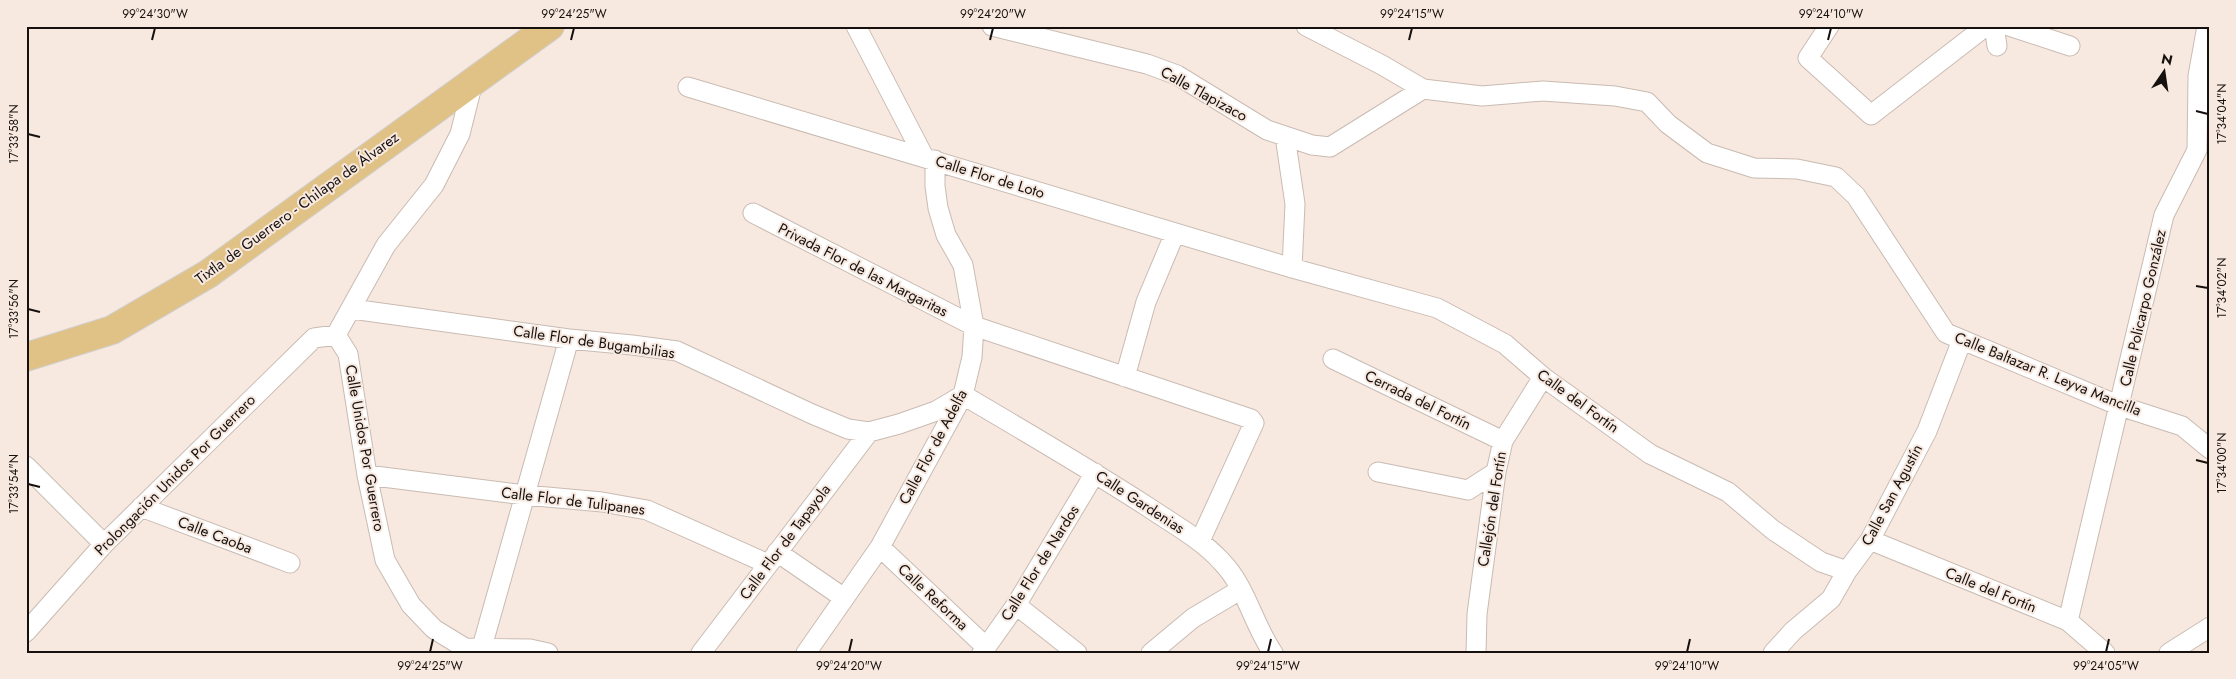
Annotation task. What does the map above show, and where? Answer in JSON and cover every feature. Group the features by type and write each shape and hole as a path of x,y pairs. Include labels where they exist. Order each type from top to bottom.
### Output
{"main road":[{"name":"Tixtla de Guerrero - Chilapa de Álvarez","path":"26,357 112,330 208,274 550,26"}],"street":[{"name":"Calle Flor de Adelfa","path":"806,653 880,547 964,395 972,357 974,326 963,266 946,235 938,208 930,158 856,26"},
{"name":"Calle Tlapizaco","path":"992,26 1147,64 1177,75 1268,130 1312,144 1330,146 1423,88"},
{"name":"Calle Baltazar R. Leyva Mancilla","path":"1306,26 1423,88 1482,96 1543,91 1615,96 1648,102 1668,124 1707,153 1754,168 1797,169 1836,177 1856,196 1946,333 2120,406 2182,426 2210,449"},
{"path":"1829,26 1808,58 1871,115 1986,26"},
{"path":"1994,26 1997,46"},
{"path":"2009,26 2070,46"},
{"name":"Calle Policarpo González","path":"2068,621 2164,216 2197,150 2198,85 2207,26"},
{"path":"2198,85 2210,68"},
{"path":"336,335 386,245 434,185 460,134 473,82"},
{"name":"Calle Flor de Loto","path":"688,87 1292,268"},
{"path":"1285,136 1295,204 1292,268"},
{"name":"Privada Flor de las Margaritas","path":"753,214 974,326 1125,377"},
{"path":"1174,233 1146,302 1125,377 1251,419 1254,423 1200,541"},
{"name":"Calle del Fortín","path":"1292,268 1437,308 1505,344 1543,377 1650,454 1728,492 1773,530 1821,562 1847,571"},
{"name":"Calle Flor de Bugambilias","path":"352,309 570,339 632,344 677,351 812,414 848,429 869,432 899,424 936,410 964,395"},
{"name":"Calle Unidos Por Guerrero","path":"336,335 348,354 367,475 385,560 411,605 434,629 470,649 530,649 548,653"},
{"name":"Prolongación Unidos Por Guerrero","path":"29,623 141,507 314,338 336,335"},
{"path":"470,649 525,495 570,339"},
{"name":"Calle San Agustín","path":"1773,653 1793,631 1831,599 1847,571 1870,540 1927,431 1962,340"},
{"name":"Cerrada del Fortín","path":"1333,359 1502,441"},
{"name":"Callejón del Fortín","path":"1476,653 1477,614 1496,472 1502,441 1543,377"},
{"name":"Calle Gardenias","path":"964,395 1095,472 1200,541 1222,562 1240,590 1265,641 1273,653"},
{"name":"Calle Flor de Tapayola","path":"701,653 869,432"},
{"path":"26,466 104,544"},
{"name":"Calle Flor de Nardos","path":"984,650 1016,605 1095,472"},
{"path":"1378,472 1468,490 1496,472"},
{"name":"Calle Flor de Tulipanes","path":"367,475 525,495 602,502 647,510 772,558 844,598"},
{"name":"Calle Caoba","path":"141,507 290,563"},
{"name":"Calle del Fortín","path":"1870,540 2068,621 2105,653"},
{"name":"Calle Reforma","path":"880,547 984,650"},
{"path":"1151,653 1193,618 1240,590"},
{"path":"1016,605 1077,653"},
{"path":"2169,653 2207,633"}]}
